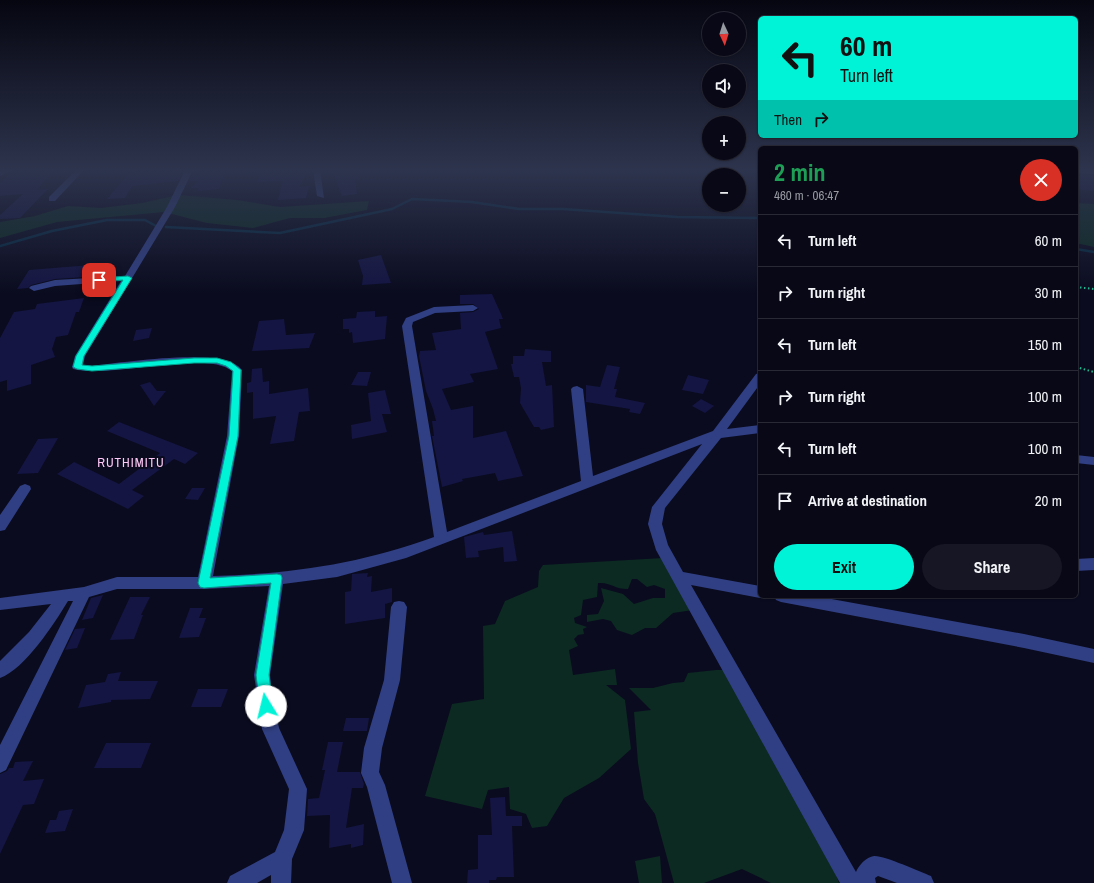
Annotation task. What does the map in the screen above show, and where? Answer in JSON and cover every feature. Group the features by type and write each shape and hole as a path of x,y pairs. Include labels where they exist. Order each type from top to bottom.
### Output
{"street":[{"path":"168,211 80,356 77,367 92,369 194,360 217,361 229,364 237,370 233,436 204,583"},
{"path":"34,288 55,282 128,278"},
{"path":"441,539 407,326 409,320 434,310 473,308"},
{"path":"758,379 717,434 659,507 655,524 661,546 851,883"},
{"path":"577,389 588,484"},
{"path":"0,604 63,597 84,593 117,583 204,583 277,578 334,571 366,564 441,539 717,434 758,429"},
{"path":"1078,459 1094,461"},
{"path":"0,526 25,489"},
{"path":"1078,565 1094,564"},
{"path":"679,577 758,592"},
{"path":"277,578 262,675 271,729 298,789 294,830 282,859 280,883"},
{"path":"0,764 84,593"},
{"path":"0,671 36,636 48,621 63,597"},
{"path":"792,598 1024,641 1094,656"},
{"path":"399,607 392,680 373,748 370,774 376,785 402,883"},
{"path":"236,883 282,859"},
{"path":"866,883 865,874 873,866 878,866 924,883"}],"path":[{"path":"1078,287 1094,289"},
{"path":"1078,368 1094,372"}],"green space":[{"path":"51,211 361,211 324,218 290,218 253,228 207,223 164,212 57,222 0,238 0,222 35,216"},
{"path":"1078,211 1094,211 1094,247 1078,243"},
{"path":"663,558 693,610 673,613 656,628 645,628 632,635 617,630 611,621 603,619 587,622 587,615 598,614 604,601 601,588 623,594 634,604 653,598 665,598 665,589 654,585 647,587 637,579 632,579 628,589 598,583 597,597 583,600 581,615 574,618 575,623 587,627 583,629 584,634 578,635 574,639 578,646 569,650 573,675 615,669 617,685 606,685 625,700 631,749 599,778 564,798 547,826 532,828 526,814 510,809 509,787 488,790 482,809 425,796 452,704 484,699 483,626 495,624 505,601 538,587 539,571 543,565"},
{"path":"728,670 820,833 839,883 771,883 742,869 704,883 674,883 655,814 644,799 638,763 634,712 651,710 629,688 653,688 684,682 688,673"},
{"path":"660,856 662,883 639,883 635,861"}],"building":[{"path":"4,211 27,211 20,218 0,219 0,215"},
{"path":"381,255 391,283 362,285 363,276 358,260"},
{"path":"91,265 84,277 55,279 31,285 28,288 17,289 29,270"},
{"path":"492,294 503,319 499,319 501,328 485,332 498,369 470,374 474,382 442,389 451,410 473,406 473,438 506,431 523,476 498,481 495,473 462,479 463,481 442,487 432,436 434,436 432,421 436,421 426,391 419,356 420,351 436,350 432,333 461,329 460,313 473,312 479,309 473,304 460,304 460,295"},
{"path":"84,298 79,312 76,312 68,335 56,337 52,349 55,357 31,365 31,384 7,391 7,380 0,382 0,338 14,312 35,309 37,304"},
{"path":"375,311 375,317 387,316 385,339 353,343 352,332 349,333 349,329 343,329 343,319 356,318 357,312"},
{"path":"284,319 286,335 315,333 309,348 252,351 259,321"},
{"path":"152,328 149,338 133,341 136,330"},
{"path":"525,349 551,351 551,362 542,362 546,386 552,385 554,427 541,430 539,427 534,427 520,403 521,388 519,377 514,377 511,364 513,364 513,356 524,356"},
{"path":"607,365 620,367 614,389 617,389 615,397 645,403 640,414 629,412 630,409 586,402 586,385 600,387"},
{"path":"262,368 263,382 269,381 269,394 308,388 310,411 299,412 294,441 270,444 276,416 253,419 253,392 247,393 247,383 251,382 252,369"},
{"path":"358,372 371,372 367,386 351,385"},
{"path":"688,375 709,380 703,394 682,390"},
{"path":"150,382 157,391 166,391 154,406 140,385"},
{"path":"385,390 391,414 382,414 387,432 352,439 351,425 371,421 368,393"},
{"path":"701,399 714,406 705,413 692,406"},
{"path":"119,422 198,453 185,464 174,459 132,490 144,496 128,509 57,474 74,462 119,484 160,453 107,431"},
{"path":"58,438 38,473 17,474 38,439"},
{"path":"192,488 205,488 198,500 185,499"},
{"path":"512,531 517,561 504,562 503,547 478,551 479,557 466,558 464,537 483,532 484,535"},
{"path":"368,573 367,577 372,576 371,592 392,588 392,602 385,604 385,618 345,624 345,592 351,591 352,574"},
{"path":"103,595 93,618 82,620 91,598"},
{"path":"130,597 150,597 141,615 143,615 134,639 110,640"},
{"path":"190,608 203,608 199,618 206,618 199,637 179,638"},
{"path":"85,628 77,648 65,650 75,629"},
{"path":"121,672 118,681 158,681 150,699 111,700 111,702 78,708 86,685 105,682 108,674"},
{"path":"198,689 228,689 221,707 191,707"},
{"path":"346,718 369,718 367,731 343,731"},
{"path":"328,742 343,742 337,772 360,772 364,784 363,788 352,788 346,828 364,824 363,845 351,848 351,844 329,848 330,815 307,816 308,799 319,798 325,770 322,770"},
{"path":"106,743 151,743 141,768 94,768"},
{"path":"33,761 23,781 44,779 34,804 23,805 0,854 0,774 7,771 9,768 13,768 15,762"},
{"path":"505,797 506,816 522,816 522,826 512,826 514,877 497,877 496,880 489,880 489,883 467,883 468,870 478,869 478,835 492,835 490,798"},
{"path":"73,809 65,831 45,833 50,820 56,820 59,811"}],"waterway":[{"path":"166,227 280,233 382,211"},
{"path":"594,211 677,217 758,218"},
{"path":"0,246 52,231 107,220 145,220 156,226"},
{"path":"1078,249 1094,252"}],"district":[{"name":"RUTHIMITU","path":"131,462"}],"route":[{"path":"99,280 128,278 80,356 77,367 81,369 92,369 194,360 217,361 229,364 237,370 233,436 204,583 277,578 262,675 266,706"}]}
